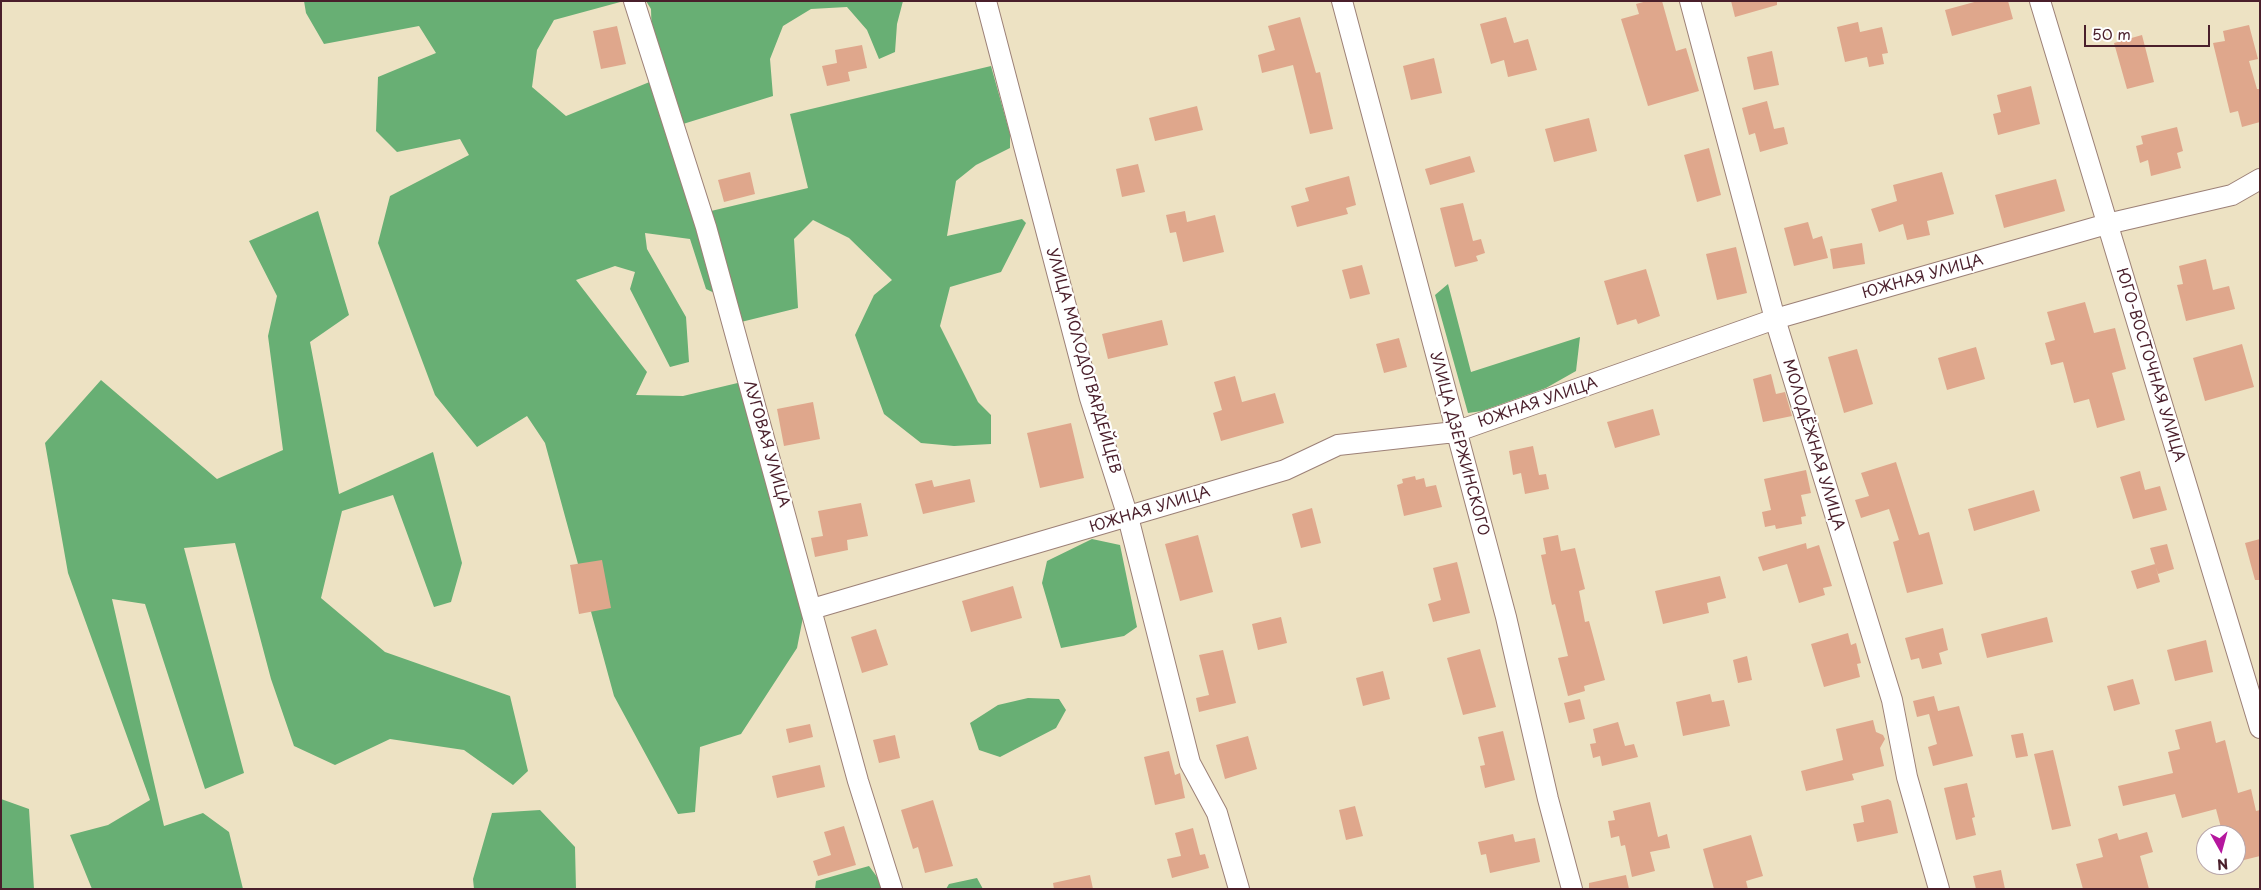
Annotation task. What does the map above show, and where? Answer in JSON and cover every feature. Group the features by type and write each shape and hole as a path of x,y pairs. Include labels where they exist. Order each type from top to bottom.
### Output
{"street":[{"name":"ЛУГОВАЯ УЛИЦА","path":"634,1 706,227 858,782 892,889"},
{"name":"УЛИЦА МОЛОДОГВАРДЕЙЦЕВ","path":"986,1 1090,398 1128,517 1190,762 1217,813 1239,889"},
{"name":"УЛИЦА ДЗЕРЖИНСКОГО","path":"1342,1 1455,432 1506,617 1572,889"},
{"name":"МОЛОДЁЖНАЯ УЛИЦА","path":"1690,1 1775,320 1892,700 1907,777 1939,889"},
{"name":"ЮГО-ВОСТОЧНАЯ УЛИЦА","path":"2040,1 2260,728"},
{"name":"ЮЖНАЯ УЛИЦА","path":"812,609 1285,470 1338,445 1455,432 1775,320 2107,224 2232,195 2260,179"}],"green space":[{"path":"304,1 624,1 554,20 537,50 532,87 566,116 652,81 723,297 706,289 690,239 645,233 647,249 686,317 689,362 670,367 630,289 635,272 615,266 576,280 647,372 636,395 683,396 746,381 805,607 797,648 741,734 700,747 695,812 678,814 614,696 545,443 527,416 477,447 435,395 378,243 390,196 469,155 460,139 397,152 376,131 378,77 436,53 419,26 324,44 306,13"},
{"path":"646,1 903,1 897,24 895,52 879,59 867,30 847,7 811,9 783,26 770,59 773,96 683,124 652,42 651,9"},
{"path":"991,66 1010,134 1010,148 976,165 956,181 947,236 1022,219 1026,223 1001,272 950,287 940,326 978,402 991,415 991,444 954,446 921,443 884,414 855,335 874,295 892,280 849,238 813,220 794,239 798,308 741,322 711,211 808,188 790,114"},
{"path":"318,211 349,315 310,342 339,494 433,452 462,563 451,602 434,607 393,495 342,511 321,598 385,652 510,696 528,771 513,785 464,750 390,739 335,765 294,746 271,679 235,543 184,548 244,773 205,789 145,604 112,599 164,826 203,813 229,832 243,889 92,889 70,835 108,825 150,800 68,573 45,443 101,380 217,479 283,450 268,336 277,296 249,241"},
{"path":"1448,284 1471,372 1580,337 1576,371 1546,388 1482,411 1468,413 1435,295"},
{"path":"1092,539 1120,545 1137,627 1124,636 1061,648 1042,583 1047,561"},
{"path":"1028,698 1059,699 1066,710 1056,728 1000,757 979,750 970,723 998,705"},
{"path":"1,799 29,809 34,889 1,889"},
{"path":"540,810 575,847 576,889 474,889 473,879 492,813"},
{"path":"869,866 883,885 882,889 815,889 816,881"},
{"path":"977,878 983,889 946,889 949,884"}],"building":[{"path":"1647,1 1662,1 1676,51 1686,48 1699,91 1648,106 1621,19 1639,14 1636,4"},
{"path":"1731,1 1777,1 1777,5 1735,17"},
{"path":"1978,1 2008,1 2013,19 1952,36 1945,10"},
{"path":"1300,17 1316,73 1320,72 1333,129 1310,134 1293,65 1262,73 1258,55 1275,50 1268,26"},
{"path":"1506,17 1514,43 1528,39 1537,70 1508,77 1504,60 1491,64 1480,24"},
{"path":"1858,22 1860,32 1882,27 1888,53 1882,54 1884,64 1869,67 1867,57 1845,62 1837,27"},
{"path":"2249,25 2258,59 2249,61 2257,89 2260,89 2260,122 2242,127 2238,111 2230,113 2213,43 2225,41 2223,31"},
{"path":"617,26 626,64 601,69 593,31"},
{"path":"2142,35 2154,82 2127,89 2114,43"},
{"path":"862,45 867,68 848,72 850,81 827,86 822,66 837,63 835,50"},
{"path":"1772,51 1779,85 1754,90 1747,57"},
{"path":"1434,58 1442,93 1411,100 1403,66"},
{"path":"2031,86 2040,124 1998,135 1993,114 2001,112 1997,95"},
{"path":"1767,101 1774,129 1784,127 1788,144 1760,152 1755,133 1749,135 1742,108"},
{"path":"1197,106 1203,130 1155,141 1149,118"},
{"path":"1589,118 1597,151 1554,162 1545,129"},
{"path":"2177,127 2183,151 2177,153 2181,168 2151,176 2148,160 2140,163 2136,146 2143,144 2141,136"},
{"path":"1709,148 1721,195 1697,202 1684,155"},
{"path":"1470,156 1475,172 1430,185 1425,169"},
{"path":"1138,164 1145,192 1122,197 1116,169"},
{"path":"750,172 755,194 724,202 718,180"},
{"path":"1942,172 1954,214 1927,221 1930,235 1907,240 1903,224 1879,232 1871,209 1897,201 1893,185"},
{"path":"1349,176 1356,205 1346,208 1348,214 1297,227 1291,206 1309,201 1305,188"},
{"path":"2056,179 2065,211 2004,228 1995,195"},
{"path":"1463,203 1473,241 1481,239 1485,253 1476,256 1478,261 1455,267 1440,208"},
{"path":"1185,211 1187,222 1215,215 1224,252 1183,262 1176,232 1170,233 1166,215"},
{"path":"1808,222 1813,239 1822,236 1828,258 1794,266 1784,228"},
{"path":"1862,243 1865,264 1833,269 1830,249"},
{"path":"1736,247 1747,293 1717,300 1706,254"},
{"path":"2206,259 2213,290 2229,286 2235,309 2186,321 2177,285 2183,284 2179,266"},
{"path":"1362,265 1370,294 1350,299 1342,270"},
{"path":"1646,269 1660,316 1638,324 1636,319 1617,325 1604,281"},
{"path":"2085,302 2094,333 2115,328 2126,369 2112,373 2125,420 2097,428 2089,399 2074,403 2063,362 2051,365 2045,343 2055,340 2047,312"},
{"path":"1162,320 1168,345 1108,359 1102,334"},
{"path":"1399,338 1407,367 1384,373 1376,344"},
{"path":"2242,344 2254,387 2205,401 2193,358"},
{"path":"1976,347 1985,379 1947,390 1938,358"},
{"path":"1857,349 1873,404 1844,413 1828,357"},
{"path":"1771,374 1776,394 1785,392 1792,416 1763,422 1753,379"},
{"path":"1235,376 1242,402 1275,393 1284,423 1221,441 1213,413 1222,410 1214,382"},
{"path":"813,402 820,439 784,446 777,409"},
{"path":"1653,409 1660,435 1615,448 1607,422"},
{"path":"1071,423 1084,478 1040,488 1027,433"},
{"path":"1533,446 1539,475 1546,474 1549,489 1525,494 1521,473 1513,475 1509,451"},
{"path":"1896,462 1919,535 1929,532 1943,584 1907,593 1893,542 1899,540 1889,509 1861,518 1855,500 1869,496 1861,473"},
{"path":"1806,470 1811,493 1801,495 1806,516 1801,517 1802,524 1776,529 1775,525 1765,527 1762,512 1771,510 1764,479"},
{"path":"2140,471 2145,490 2160,486 2167,510 2133,519 2120,477"},
{"path":"1415,476 1416,480 1424,478 1426,487 1436,485 1442,507 1404,516 1397,485 1403,483 1402,479"},
{"path":"970,479 975,502 923,514 915,484 932,480 934,487"},
{"path":"2034,490 2040,511 1974,531 1968,509"},
{"path":"861,503 868,536 847,540 848,550 815,557 811,538 823,536 818,511"},
{"path":"1312,508 1321,543 1301,548 1292,514"},
{"path":"1198,535 1213,592 1180,601 1165,544"},
{"path":"1558,535 1561,551 1575,548 1585,589 1579,591 1585,622 1589,621 1605,680 1584,686 1585,691 1568,696 1558,658 1568,656 1555,604 1552,605 1541,555 1546,554 1543,538"},
{"path":"2260,539 2260,580 2255,580 2245,543"},
{"path":"1806,543 1807,549 1819,545 1832,586 1823,588 1825,595 1799,603 1787,564 1763,571 1758,557"},
{"path":"2167,544 2174,569 2158,574 2150,548"},
{"path":"602,560 611,608 579,614 570,565"},
{"path":"1457,562 1470,613 1433,622 1428,604 1441,600 1433,568"},
{"path":"2155,564 2160,582 2137,589 2131,571"},
{"path":"1720,576 1726,598 1707,603 1709,613 1663,624 1655,591"},
{"path":"1013,586 1022,618 971,632 962,601"},
{"path":"1281,617 1287,643 1258,650 1252,624"},
{"path":"2047,617 2053,642 1987,658 1981,634"},
{"path":"1943,628 1948,650 1939,653 1942,664 1922,669 1919,658 1911,660 1905,638"},
{"path":"876,629 888,665 862,673 851,637"},
{"path":"1848,633 1851,645 1856,643 1861,663 1857,664 1860,677 1824,687 1811,644"},
{"path":"2206,640 2213,672 2175,681 2167,650"},
{"path":"1480,649 1496,707 1463,715 1447,658"},
{"path":"1223,650 1236,703 1199,712 1196,698 1209,695 1199,655"},
{"path":"1747,656 1752,680 1738,683 1733,660"},
{"path":"1383,671 1390,699 1363,706 1356,678"},
{"path":"2133,679 2140,704 2114,711 2107,686"},
{"path":"1710,694 1712,702 1724,700 1730,726 1683,736 1676,702"},
{"path":"1934,696 1938,711 1959,706 1973,756 1933,766 1928,747 1937,744 1929,714 1917,717 1913,701"},
{"path":"1580,699 1585,719 1569,723 1564,703"},
{"path":"1873,720 1876,732 1883,735 1885,739 1880,748 1884,766 1852,774 1854,780 1806,791 1801,771 1843,760 1836,729"},
{"path":"2211,721 2216,743 2225,740 2238,793 2251,789 2256,811 2260,810 2260,856 2246,860 2246,825 2220,825 2216,809 2182,818 2175,794 2123,806 2118,786 2173,773 2168,752 2180,749 2175,730"},
{"path":"1618,722 1625,746 1634,744 1638,757 1602,766 1600,756 1593,758 1590,744 1596,743 1593,729"},
{"path":"810,724 813,737 789,743 786,729"},
{"path":"1503,731 1515,780 1485,788 1480,766 1485,765 1478,737"},
{"path":"2023,733 2028,756 2016,758 2011,735"},
{"path":"895,735 900,758 879,763 873,740"},
{"path":"1248,736 1257,769 1225,779 1216,745"},
{"path":"2053,750 2071,826 2052,830 2034,754"},
{"path":"1169,751 1175,775 1180,773 1185,798 1155,805 1144,757"},
{"path":"820,765 825,787 777,798 772,776"},
{"path":"1967,783 1975,817 1972,818 1976,835 1956,840 1944,788"},
{"path":"1888,799 1891,801 1898,833 1857,842 1853,824 1864,822 1861,806"},
{"path":"933,800 953,866 925,873 918,847 913,849 901,810"},
{"path":"1650,802 1658,837 1667,834 1670,848 1650,852 1655,871 1632,877 1625,845 1621,846 1619,836 1611,838 1608,821 1615,820 1613,811"},
{"path":"1355,806 1363,836 1346,840 1339,810"},
{"path":"844,826 856,865 818,876 813,861 831,855 824,832"},
{"path":"1193,828 1200,855 1205,854 1209,868 1172,878 1167,859 1181,856 1175,833"},
{"path":"2147,832 2153,852 2140,856 2149,889 2083,889 2076,864 2103,857 2098,839 2117,833 2119,840"},
{"path":"1513,834 1515,842 1535,838 1540,862 1490,873 1486,854 1481,855 1478,842"},
{"path":"1751,835 1763,876 1746,881 1748,889 1714,889 1703,849"},
{"path":"2001,870 2005,889 1976,889 1973,876"},
{"path":"1090,875 1093,889 1054,889 1053,883"},
{"path":"1626,875 1629,889 1589,889 1589,883"}]}
